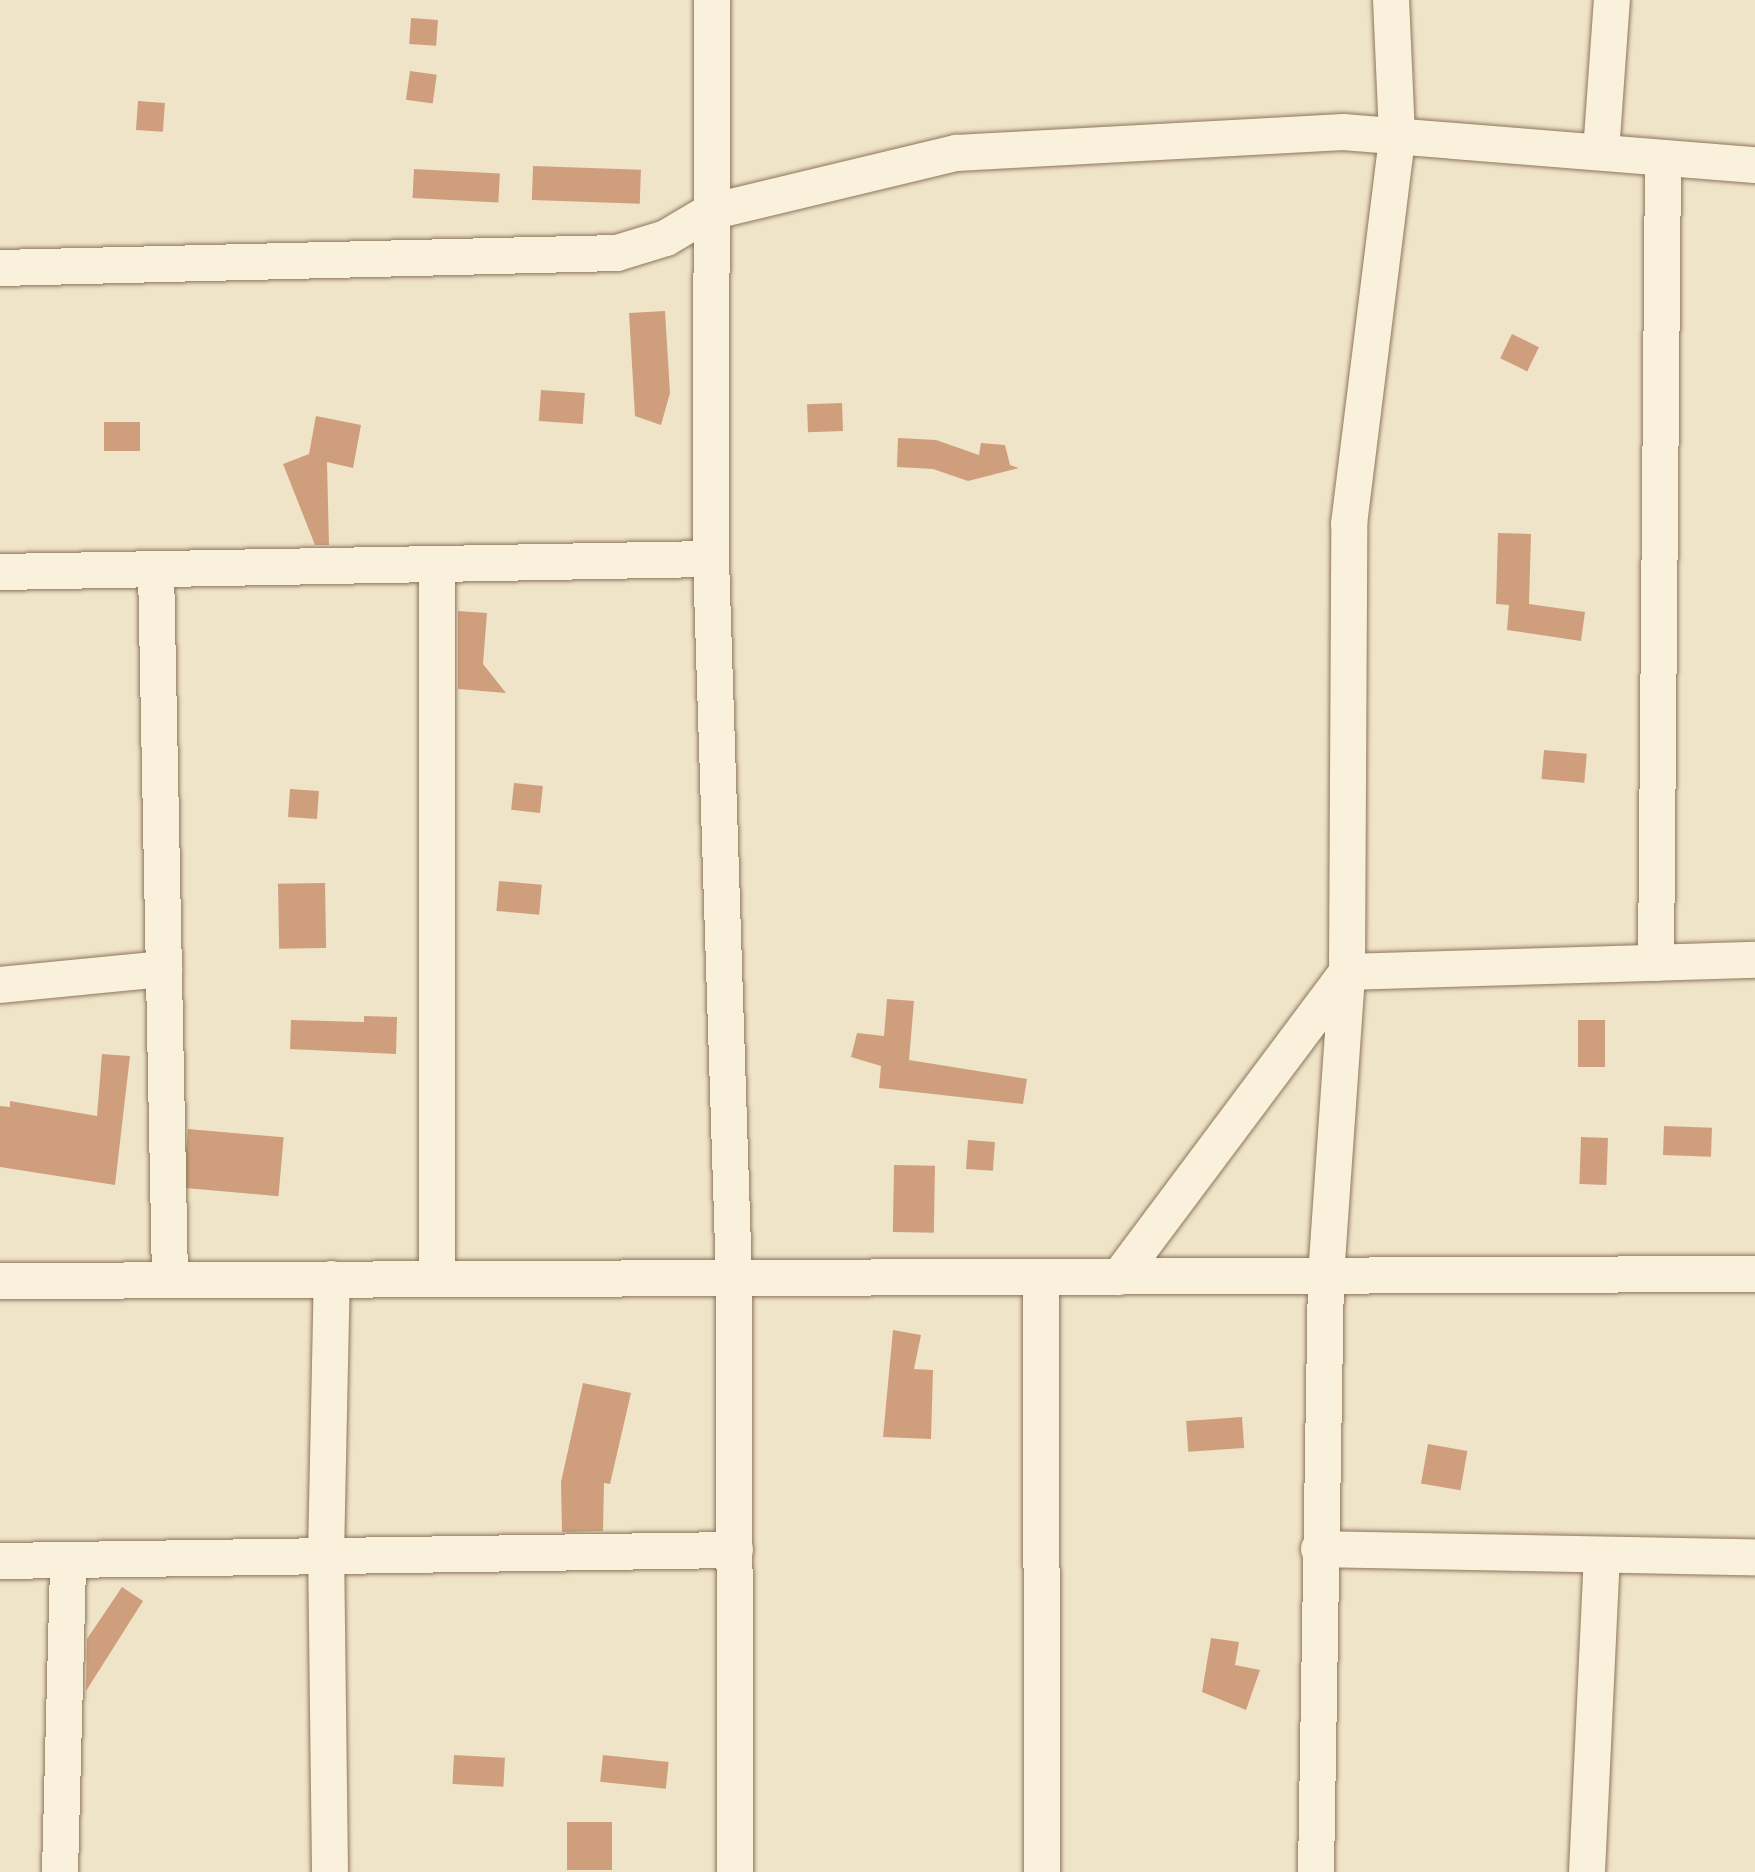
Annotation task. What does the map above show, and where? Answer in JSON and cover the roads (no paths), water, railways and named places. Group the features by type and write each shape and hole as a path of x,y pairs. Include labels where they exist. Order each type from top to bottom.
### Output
{"street":[{"path":"712,0 711,559 734,1278 735,1872"},
{"path":"1316,1872 1319,1549 1326,1276 1347,972 1349,524 1397,136 1391,0"},
{"path":"1601,152 1612,0"},
{"path":"0,268 617,253 666,238 710,212 956,153 1343,132 1755,165"},
{"path":"1656,963 1663,158"},
{"path":"0,572 437,568 711,559"},
{"path":"437,568 437,1279"},
{"path":"156,569 170,1280"},
{"path":"1347,972 1755,960"},
{"path":"0,985 164,969"},
{"path":"1119,1277 1347,972"},
{"path":"0,1281 1755,1274"},
{"path":"1041,1277 1042,1872"},
{"path":"330,1872 326,1555 332,1279"},
{"path":"1319,1549 1602,1559 1755,1557"},
{"path":"0,1561 735,1550"},
{"path":"1587,1872 1602,1559"},
{"path":"60,1872 68,1560"}]}
